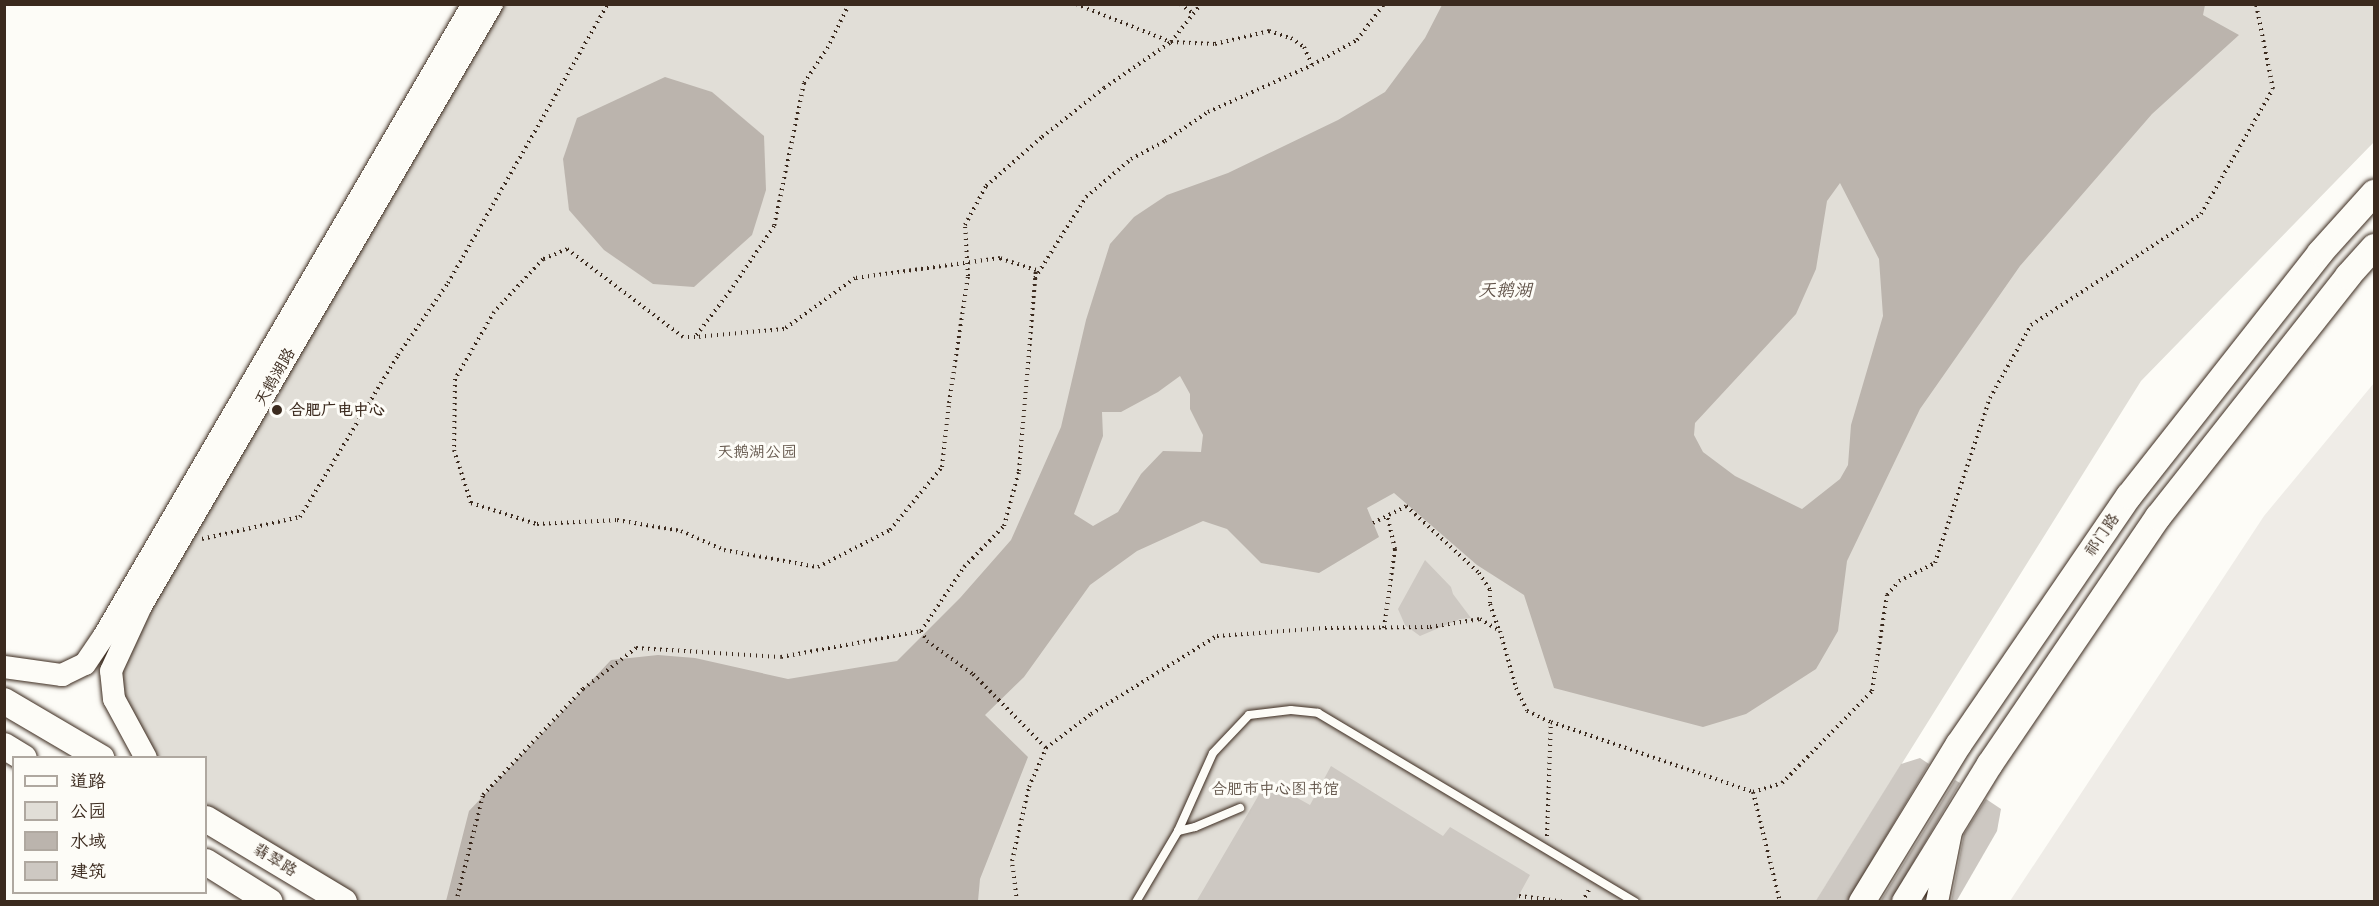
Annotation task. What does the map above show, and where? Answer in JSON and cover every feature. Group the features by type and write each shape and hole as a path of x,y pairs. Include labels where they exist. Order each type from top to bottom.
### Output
{"main road":[{"name":"祁门路","path":"1862,902 1959,744 2129,496 2320,253 2374,193"},
{"path":"1905,902 1953,823 2158,517 2348,276 2374,247"},
{"path":"4,701 97,756"},
{"path":"4,746 21,756"},
{"name":"翡翠路","path":"207,820 344,902"},
{"path":"207,863 270,902"}],"street":[{"name":"天鹅湖路","path":"4,667 62,675 85,664 104,636 473,4"},
{"name":"天鹅湖路","path":"145,756 114,699 111,672 141,606 492,4"},
{"path":"1937,902 1953,823"}],"lane":[{"path":"1136,902 1178,831 1213,753 1249,715 1291,710 1318,713 1635,902"},
{"path":"1178,831 1195,827 1240,808"}],"path":[{"path":"177,545 300,517 398,355 448,283 608,4"},
{"path":"695,337 730,291 774,225 804,83 828,47 849,4"},
{"path":"1076,4 1171,42 1215,44 1269,31 1291,38 1304,47 1312,65"},
{"path":"1180,4 1194,14"},
{"path":"456,902 483,795 583,689 636,648 781,657 921,631 964,567 1004,526 1019,471 1036,270 1000,258 967,261 855,278 784,329 683,337 567,249 543,259 494,312 455,379 454,450 471,503 537,524 617,520 681,531 724,550 818,567 890,530 942,467 968,276 967,261 965,225 986,186 1042,136 1104,88 1171,42 1201,4"},
{"path":"1035,280 1086,197 1131,159 1165,141 1208,112 1312,65 1357,40 1384,4"},
{"path":"1373,523 1406,506 1458,551 1479,573 1490,590 1490,604 1516,688 1527,711 1551,723 1753,792 1782,783 1872,691 1887,595 1899,581 1935,563 1990,398 2031,325 2201,214 2273,89 2256,4"},
{"path":"1383,628 1395,549 1387,515"},
{"path":"1017,901 1012,861 1029,787 1046,748 1091,714 1217,636 1325,628 1430,627 1480,619 1500,631"},
{"path":"921,631 927,641 973,674 1046,748"},
{"path":"1547,849 1551,723"},
{"path":"1753,792 1780,902"},
{"path":"1519,896 1567,902"}],"shaded area":[{"path":"2374,383 2374,901 2010,901 2264,516"}],"green space":[{"name":"天鹅湖公园","path":"492,5 2374,5 2374,142 2141,381 1816,901 344,901 207,820 207,756 145,756 114,699 141,606"}],"water":[{"name":"天鹅湖","path":"1442,5 2205,5 2203,15 2239,35 2152,114 2020,266 1920,409 1847,561 1838,631 1816,669 1746,714 1703,727 1554,688 1524,595 1477,565 1394,493 1367,508 1379,537 1319,573 1261,563 1227,529 1203,521 1137,551 1090,585 1024,677 985,715 1028,757 980,879 978,901 446,901 469,811 611,660 658,655 695,658 788,679 897,661 960,598 1011,540 1061,427 1086,320 1110,244 1134,217 1167,195 1228,173 1338,120 1385,92 1425,38","holes":["1840,183 1879,259 1883,316 1851,425 1848,465 1840,479 1802,509 1735,476 1703,452 1694,435 1695,423 1796,314 1816,269 1827,201","1180,376 1190,394 1190,409 1203,435 1201,452 1163,451 1141,474 1118,512 1093,526 1074,514 1103,436 1102,412 1121,412 1158,392"]},
{"path":"665,77 712,92 764,136 766,190 752,235 694,287 653,284 604,250 569,210 563,159 577,118"}],"building":[{"path":"1425,560 1451,587 1453,594 1471,618 1460,619 1420,636 1405,625 1398,609"},
{"path":"1920,758 1929,764 1847,902 1815,902 1901,764"},
{"path":"1331,766 1443,836 1450,827 1530,875 1515,902 1196,902 1267,781 1310,805"},
{"path":"1955,780 1960,783 1890,902 1880,902"},
{"path":"1986,799 2001,809 1997,831 1956,902 1951,902 1964,834"}],"place":[{"name":"合肥广电中心","path":"277,410"}],"park label":[{"name":"合肥市中心图书馆","path":"1275,789"}]}
